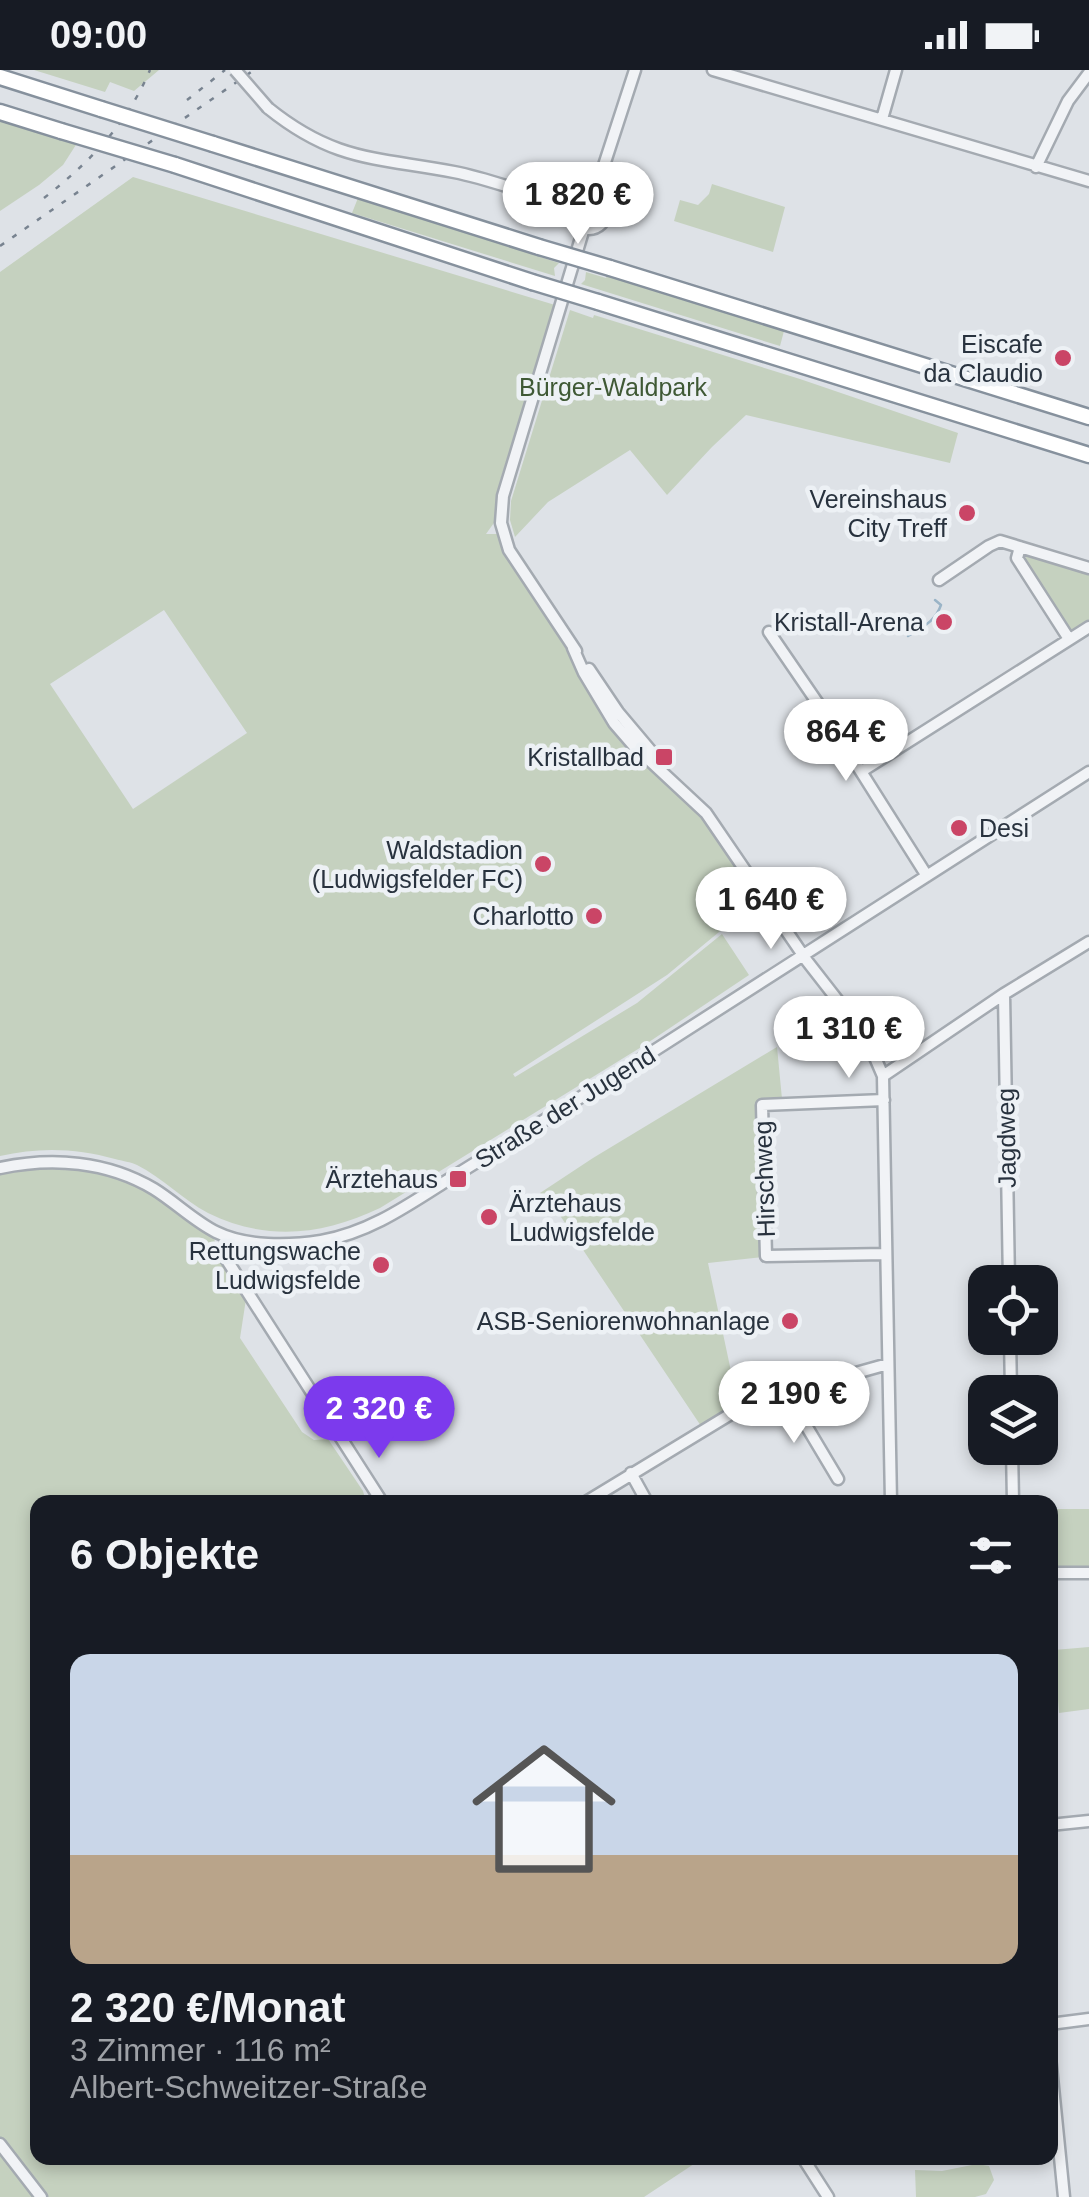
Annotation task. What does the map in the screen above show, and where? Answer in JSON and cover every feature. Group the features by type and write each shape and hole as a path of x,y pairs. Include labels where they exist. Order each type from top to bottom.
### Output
{"highway":[{"path":"0,77 1089,418"},
{"path":"0,112 1089,455"}],"street":[{"path":"235,70 268,108 306,136 344,152 455,172 573,205"},
{"path":"594,196 635,70"},
{"path":"713,70 1089,181"},
{"path":"882,120 896,70"},
{"path":"1036,167 1062,110 1089,73"},
{"path":"583,196 594,196 604,204 605,217 596,227 584,228 574,219 573,205 583,196"},
{"path":"584,228 502,496 501,523 509,550 618,712 672,780 706,813 877,1060 883,1076 884,1100 891,1495"},
{"path":"939,580 995,542 1089,568"},
{"path":"1020,547 1017,558 1069,639"},
{"path":"862,771 1089,626"},
{"path":"769,632 928,876"},
{"name":"Straße der Jugend","path":"0,1168 60,1162 106,1169 153,1189 227,1237 296,1244 349,1235 375,1224 518,1137 1089,772"},
{"path":"883,1076 1089,942"},
{"name":"Jagdweg","path":"1004,994 1009,1265"},
{"name":"Hirschweg","path":"884,1100 762,1104 766,1256 886,1254"},
{"path":"227,1237 223,1254 378,1495"},
{"path":"597,1495 732,1412 759,1400 888,1364"},
{"path":"786,1392 838,1480"},
{"path":"1012,1465 1013,1495"},
{"path":"631,1474 643,1495"},
{"path":"1058,1573 1089,1573"},
{"path":"1058,1824 1089,1822"},
{"path":"1058,2023 1089,2018"},
{"path":"0,2144 41,2197"},
{"path":"1058,2146 1064,2197"},
{"path":"807,2165 828,2197"}],"green space":[{"path":"34,70 159,70 134,91 110,82 105,92"},
{"path":"0,112 81,137 63,165 0,211"},
{"path":"133,177 555,305 500,481 496,520 486,534 498,534 505,553 570,651 606,721 626,747 703,818 759,899 667,975 513,1074 515,1077 637,1003 722,934 749,975 643,1046 380,1208 337,1224 295,1232 252,1228 208,1213 132,1163 58,1150 0,1156 0,272","holes":["164,610 247,733 133,809 50,684"]},
{"path":"712,184 785,207 773,252 674,221 680,200 698,205 709,194"},
{"path":"358,198 537,254 559,263 554,268 555,276 352,213"},
{"path":"586,272 784,331 780,346 581,284"},
{"name":"Bürger-Waldpark","path":"570,310 800,379 958,433 950,463 746,415 667,495 630,450 548,502 515,537 510,520 511,501"},
{"path":"1031,555 1089,573 1089,621 1073,632 1068,631 1024,562"},
{"path":"777,1047 782,1099 759,1102 763,1257 708,1263 739,1409 703,1429 559,1214 555,1216 540,1193"},
{"path":"66,1167 102,1172 146,1191 214,1237 217,1255 246,1299 240,1338 302,1432 314,1440 328,1439 364,1495 30,1495 30,2165 692,2165 644,2197 0,2197 0,1172"},
{"path":"1058,1509 1089,1509 1089,1571 1058,1571"},
{"path":"1089,1647 1089,1709 1059,1713 1058,1650"},
{"path":"989,2166 994,2180 986,2194 975,2197 916,2197 915,2170"}],"waterway":[{"path":"908,636 935,616 941,605 935,600"}],"railway":[{"path":"44,198 106,141 130,108 150,70"},
{"path":"187,100 225,70"},
{"path":"0,246 254,70"}],"place":[{"name":"Eiscafe da Claudio","path":"1063,358"},
{"name":"Vereinshaus City Treff","path":"967,513"},
{"name":"Kristall-Arena","path":"944,622"},
{"name":"Kristallbad","path":"664,757"},
{"name":"Desi","path":"959,828"},
{"name":"Waldstadion (Ludwigsfelder FC)","path":"543,864"},
{"name":"Charlotto","path":"594,916"},
{"name":"Ärztehaus","path":"458,1179"},
{"name":"Ärztehaus Ludwigsfelde","path":"489,1217"},
{"name":"Rettungswache Ludwigsfelde","path":"381,1265"},
{"name":"ASB-Seniorenwohnanlage","path":"790,1321"}]}
